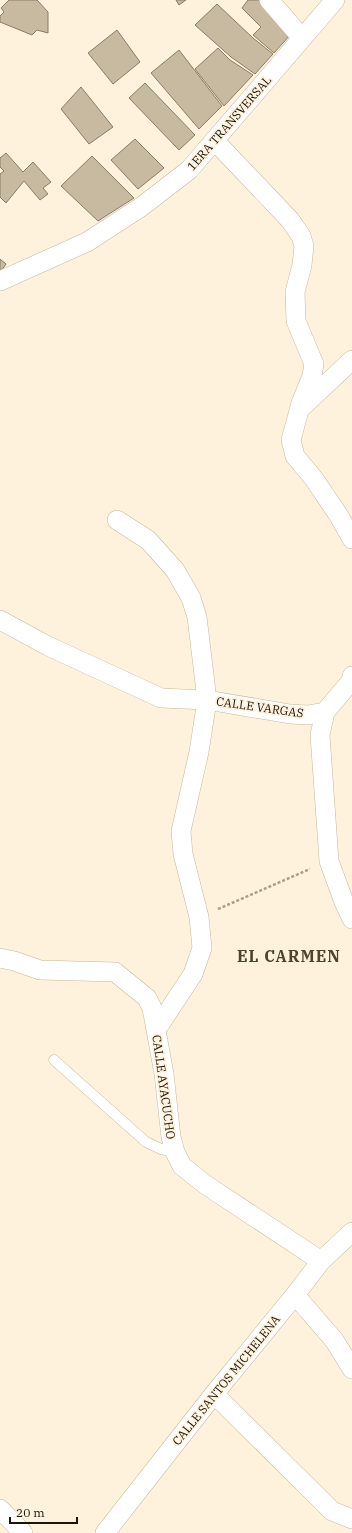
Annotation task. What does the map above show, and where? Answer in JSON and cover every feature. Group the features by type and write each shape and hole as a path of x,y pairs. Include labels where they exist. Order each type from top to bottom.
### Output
{"street":[{"path":"269,0 302,38"},
{"name":"1ERA TRANSVERSAL","path":"0,281 87,242 141,207 189,170 334,0"},
{"path":"214,140 290,220 301,236 304,246 302,265 295,292 296,321 314,364 312,376 299,410 292,440 295,456 314,479 339,516 352,539"},
{"path":"299,410 352,360"},
{"path":"117,520 148,540 175,570 191,598 197,617 207,700 199,752 181,831 183,854 199,917 202,948 193,974 156,1030"},
{"name":"CALLE VARGAS","path":"0,620 48,646 161,698 207,700 290,714 308,715 325,712"},
{"path":"352,676 352,680 325,712 320,735 329,861 352,919"},
{"name":"CALLE AYACUCHO","path":"0,958 40,970 115,972 147,998 152,1008 164,1074 171,1137 175,1152 182,1166 206,1185 321,1261"},
{"name":"CALLE SANTOS MICHELENA","path":"105,1533 321,1261 352,1232"},
{"path":"295,1295 334,1340 352,1369"},
{"path":"214,1394 332,1511 352,1519"},
{"path":"0,1509 23,1533"}],"lane":[{"path":"54,1060 146,1142 161,1149 175,1152"}],"path":[{"path":"199,917 329,861"}],"building":[{"path":"9,0 37,0 48,12 48,33 37,30 32,35 0,22 0,16 4,12 1,8"},
{"path":"176,0 186,0 179,5"},
{"path":"248,0 262,0 291,34 274,53 253,35 261,27 242,8"},
{"path":"217,4 253,38 273,54 255,74 231,57 195,25"},
{"path":"117,30 140,62 113,84 88,53"},
{"path":"218,48 230,60 253,75 224,106 195,69"},
{"path":"179,50 222,106 199,129 151,73"},
{"path":"145,83 195,135 179,150 129,98"},
{"path":"81,87 113,127 89,144 61,109"},
{"path":"135,139 164,168 138,189 111,160"},
{"path":"6,153 23,172 33,162 51,182 43,188 48,194 40,200 24,181 6,203 0,197 0,174 4,171 0,167 0,158"},
{"path":"92,156 134,198 98,221 61,186"},
{"path":"0,259 6,264 0,273"}],"district":[{"name":"EL CARMEN","path":"289,956"}]}
